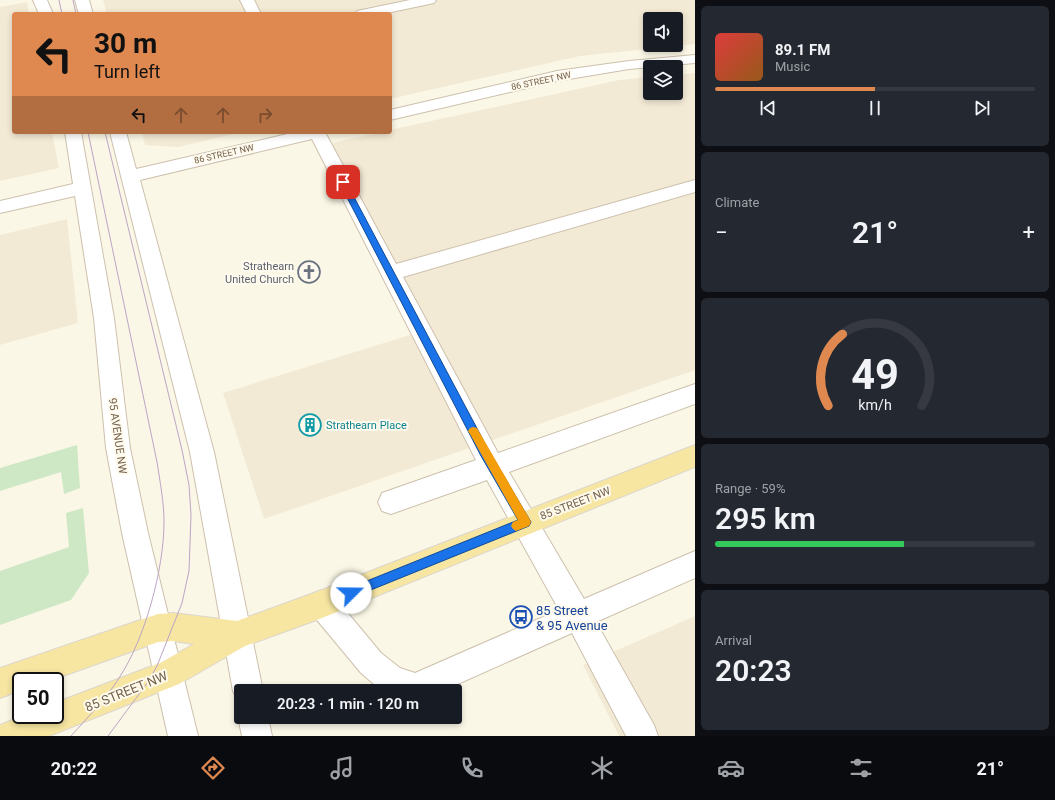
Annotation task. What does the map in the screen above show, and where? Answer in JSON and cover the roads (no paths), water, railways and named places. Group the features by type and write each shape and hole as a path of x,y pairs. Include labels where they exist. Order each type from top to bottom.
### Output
{"main road":[{"name":"85 STREET NW","path":"10,736 168,674 237,634 322,604 695,456"},
{"name":"85 STREET NW","path":"0,683 158,628 173,627 237,634"}],"street":[{"path":"40,0 45,12"},
{"path":"82,0 85,12"},
{"path":"247,0 253,12"},
{"path":"372,12 429,0"},
{"name":"86 STREET NW","path":"392,115 557,76 629,65 695,59"},
{"name":"95 AVENUE NW","path":"73,134 104,318 118,448 135,533 183,736"},
{"path":"118,134 202,452 247,684"},
{"name":"86 STREET NW","path":"129,177 310,134"},
{"path":"319,134 493,466 526,522 643,736"},
{"path":"391,273 695,186"},
{"path":"0,207 82,188"},
{"path":"391,502 695,394"},
{"path":"322,604 371,663 390,680 415,688 695,564"},
{"path":"254,724 257,736"}],"tram line":[{"path":"59,0 62,12"},
{"path":"73,0 76,12"},
{"path":"71,736 114,686 137,644 145,624 157,582 161,561 164,522 163,500 157,462 88,134"},
{"path":"105,134 182,450 189,485 191,515 189,571 182,603 157,666 148,682 108,736"}],"place":[{"name":"Strathearn United Church","path":"309,272"},
{"name":"Strathearn Place","path":"310,425"},
{"name":"85 Street & 95 Avenue","path":"521,617"}]}
